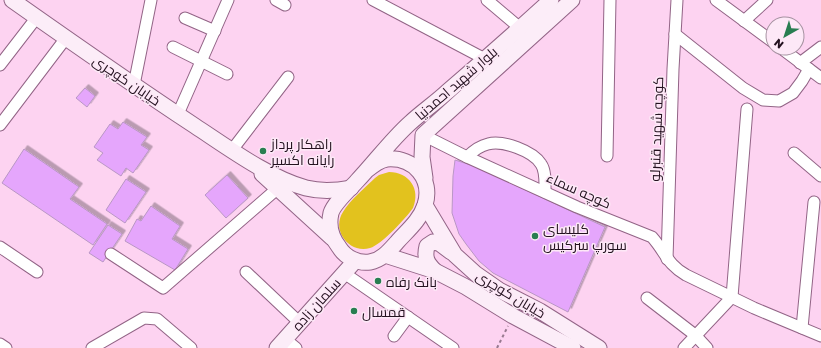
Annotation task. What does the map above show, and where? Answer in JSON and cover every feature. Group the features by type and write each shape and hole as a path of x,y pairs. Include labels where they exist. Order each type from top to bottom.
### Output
{"main road":[{"name":"خیابان کوچری","path":"12,0 134,85 238,154 279,177 305,187 322,191 336,191 351,188"},
{"name":"بلوار شهید احمدنیا","path":"366,171 410,124 551,0"},
{"name":"بلوار شهید احمدنیا","path":"425,178 422,157 423,135 572,0"},
{"path":"410,124 405,135 407,140 416,141 423,135"},
{"name":"خیابان کوچری","path":"238,154 278,188 332,238"},
{"path":"386,159 402,160 414,166 425,178 427,193 425,205 418,220 385,255 369,262 355,261 341,250 332,238 330,226 331,212 366,171 378,162 386,159"},
{"name":"خیابان کوچری","path":"425,205 455,255 476,274 499,290 540,311 599,348"},
{"path":"435,271 427,262 425,254 427,246 433,242 439,243 455,255"},
{"name":"خیابان کوچری","path":"385,255 435,271 466,287 513,316 573,348"},
{"name":"سلمان زاده","path":"286,345 300,323 355,261"}],"street":[{"path":"134,85 150,0"},
{"path":"178,114 228,0"},
{"path":"373,0 484,59"},
{"path":"487,0 520,28"},
{"path":"607,156 610,0"},
{"name":"کوچه شهید قنبرلو","path":"667,260 677,0"},
{"path":"716,0 765,36"},
{"path":"744,21 767,0"},
{"path":"0,66 37,17"},
{"path":"185,18 215,31"},
{"path":"675,34 743,88 763,100 779,101 793,93 802,82 805,66 821,47"},
{"path":"0,125 66,38"},
{"path":"173,47 227,74"},
{"path":"791,56 821,78"},
{"path":"238,154 288,77"},
{"path":"684,348 732,297 747,109"},
{"name":"کوچه سماء","path":"423,135 467,157 577,207 652,237 667,260 676,269 686,275 821,336"},
{"path":"467,157 478,148 489,144 508,145 531,154 542,164 545,180 545,192"},
{"path":"794,153 821,176"},
{"path":"111,254 163,288 278,188"},
{"path":"802,328 814,202"},
{"path":"0,247 36,272"},
{"path":"246,272 300,323"},
{"path":"344,273 453,348"},
{"path":"647,298 695,336 707,348"},
{"path":"394,336 408,317"},
{"path":"92,348 144,318 157,319 191,348"},
{"path":"0,344 6,348"}],"path":[{"path":"496,348 513,316"}],"shaded area":[{"path":"389,172 402,175 412,183 415,194 413,208 393,231 375,246 362,249 349,244 344,239 339,226 343,212 362,190 375,178"}],"building":[{"path":"85,88 95,96 87,107 76,98"},
{"path":"123,122 147,137 141,145 149,150 133,173 126,168 121,176 97,160 103,153 94,147 110,124 118,129"},
{"path":"24,149 79,187 70,199 107,224 93,245 2,183"},
{"path":"455,160 474,166 605,227 568,312 493,273 479,261 466,244 459,234 452,213"},
{"path":"227,175 248,198 226,218 205,195"},
{"path":"126,179 146,192 125,223 106,210"},
{"path":"151,206 180,226 172,239 188,249 175,270 125,241 137,219 141,221"},
{"path":"108,225 122,234 103,262 89,253"}],"place":[{"name":"راهکار پرداز رایانه اکسیر","path":"263,151"},
{"name":"کلیسای سورپ سرکیس","path":"535,236"},
{"name":"بانک رفاه","path":"378,281"},
{"name":"قمسال","path":"354,311"}]}
